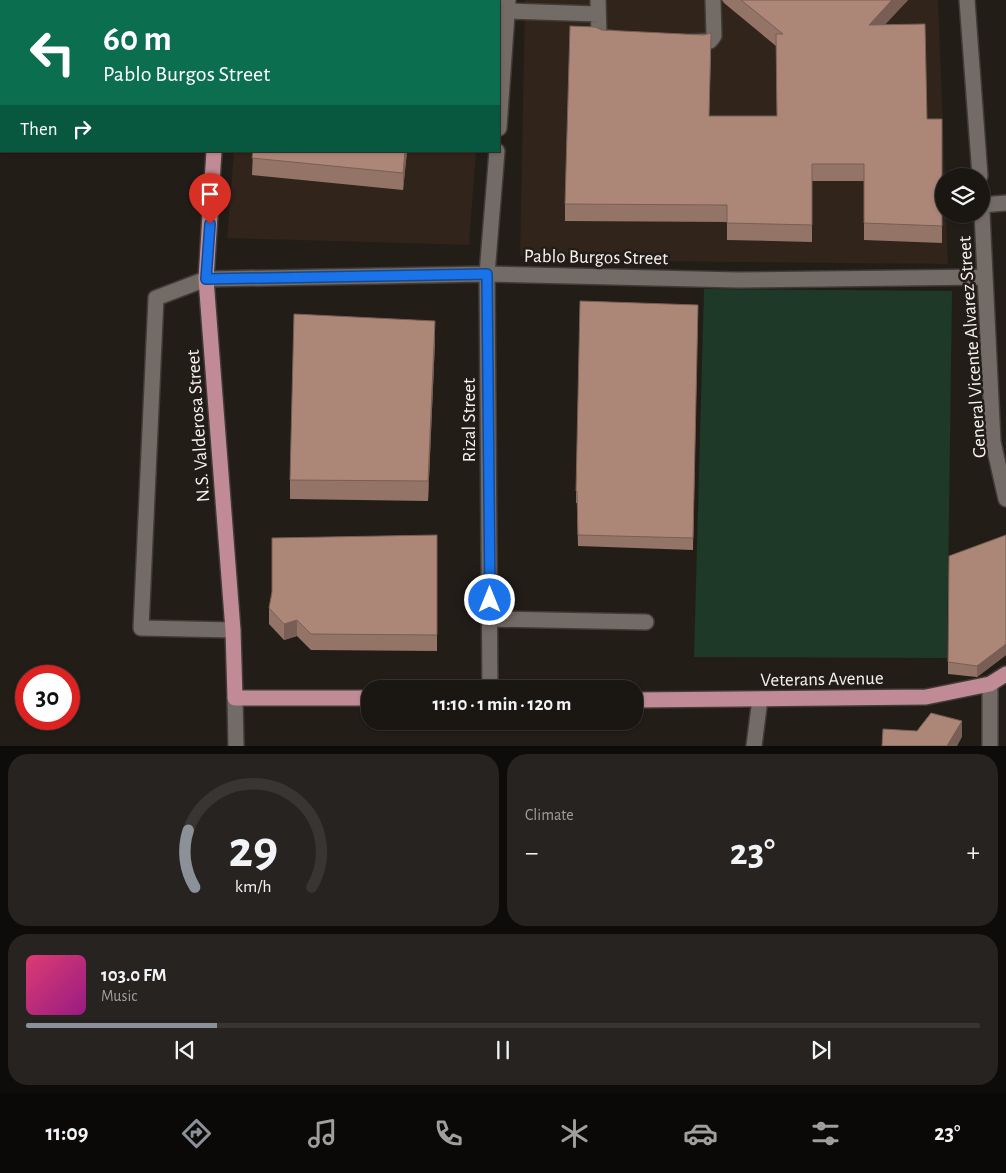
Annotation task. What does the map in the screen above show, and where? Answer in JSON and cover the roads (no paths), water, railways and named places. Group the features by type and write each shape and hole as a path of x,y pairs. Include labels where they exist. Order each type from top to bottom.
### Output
{"main road":[{"name":"N.S. Valderosa Street","path":"214,152 206,279 233,630 234,698"},
{"name":"Veterans Avenue","path":"643,700 926,697 990,684 1006,674"},
{"path":"234,698 361,698"}],"street":[{"path":"676,42 710,41 714,36 713,0"},
{"path":"966,0 979,168"},
{"path":"500,114 508,5 598,7 597,30 602,38 630,39"},
{"name":"Rizal Street","path":"490,680 487,274 497,152"},
{"path":"990,200 1006,203"},
{"name":"General Vicente Alvarez Street","path":"983,223 993,442 1006,498"},
{"name":"Pablo Burgos Street","path":"233,630 141,628 156,298 206,279 487,274 738,280 984,277"},
{"path":"490,619 646,622"},
{"path":"990,684 990,746"},
{"path":"234,698 236,746"},
{"path":"754,746 760,699"}]}
